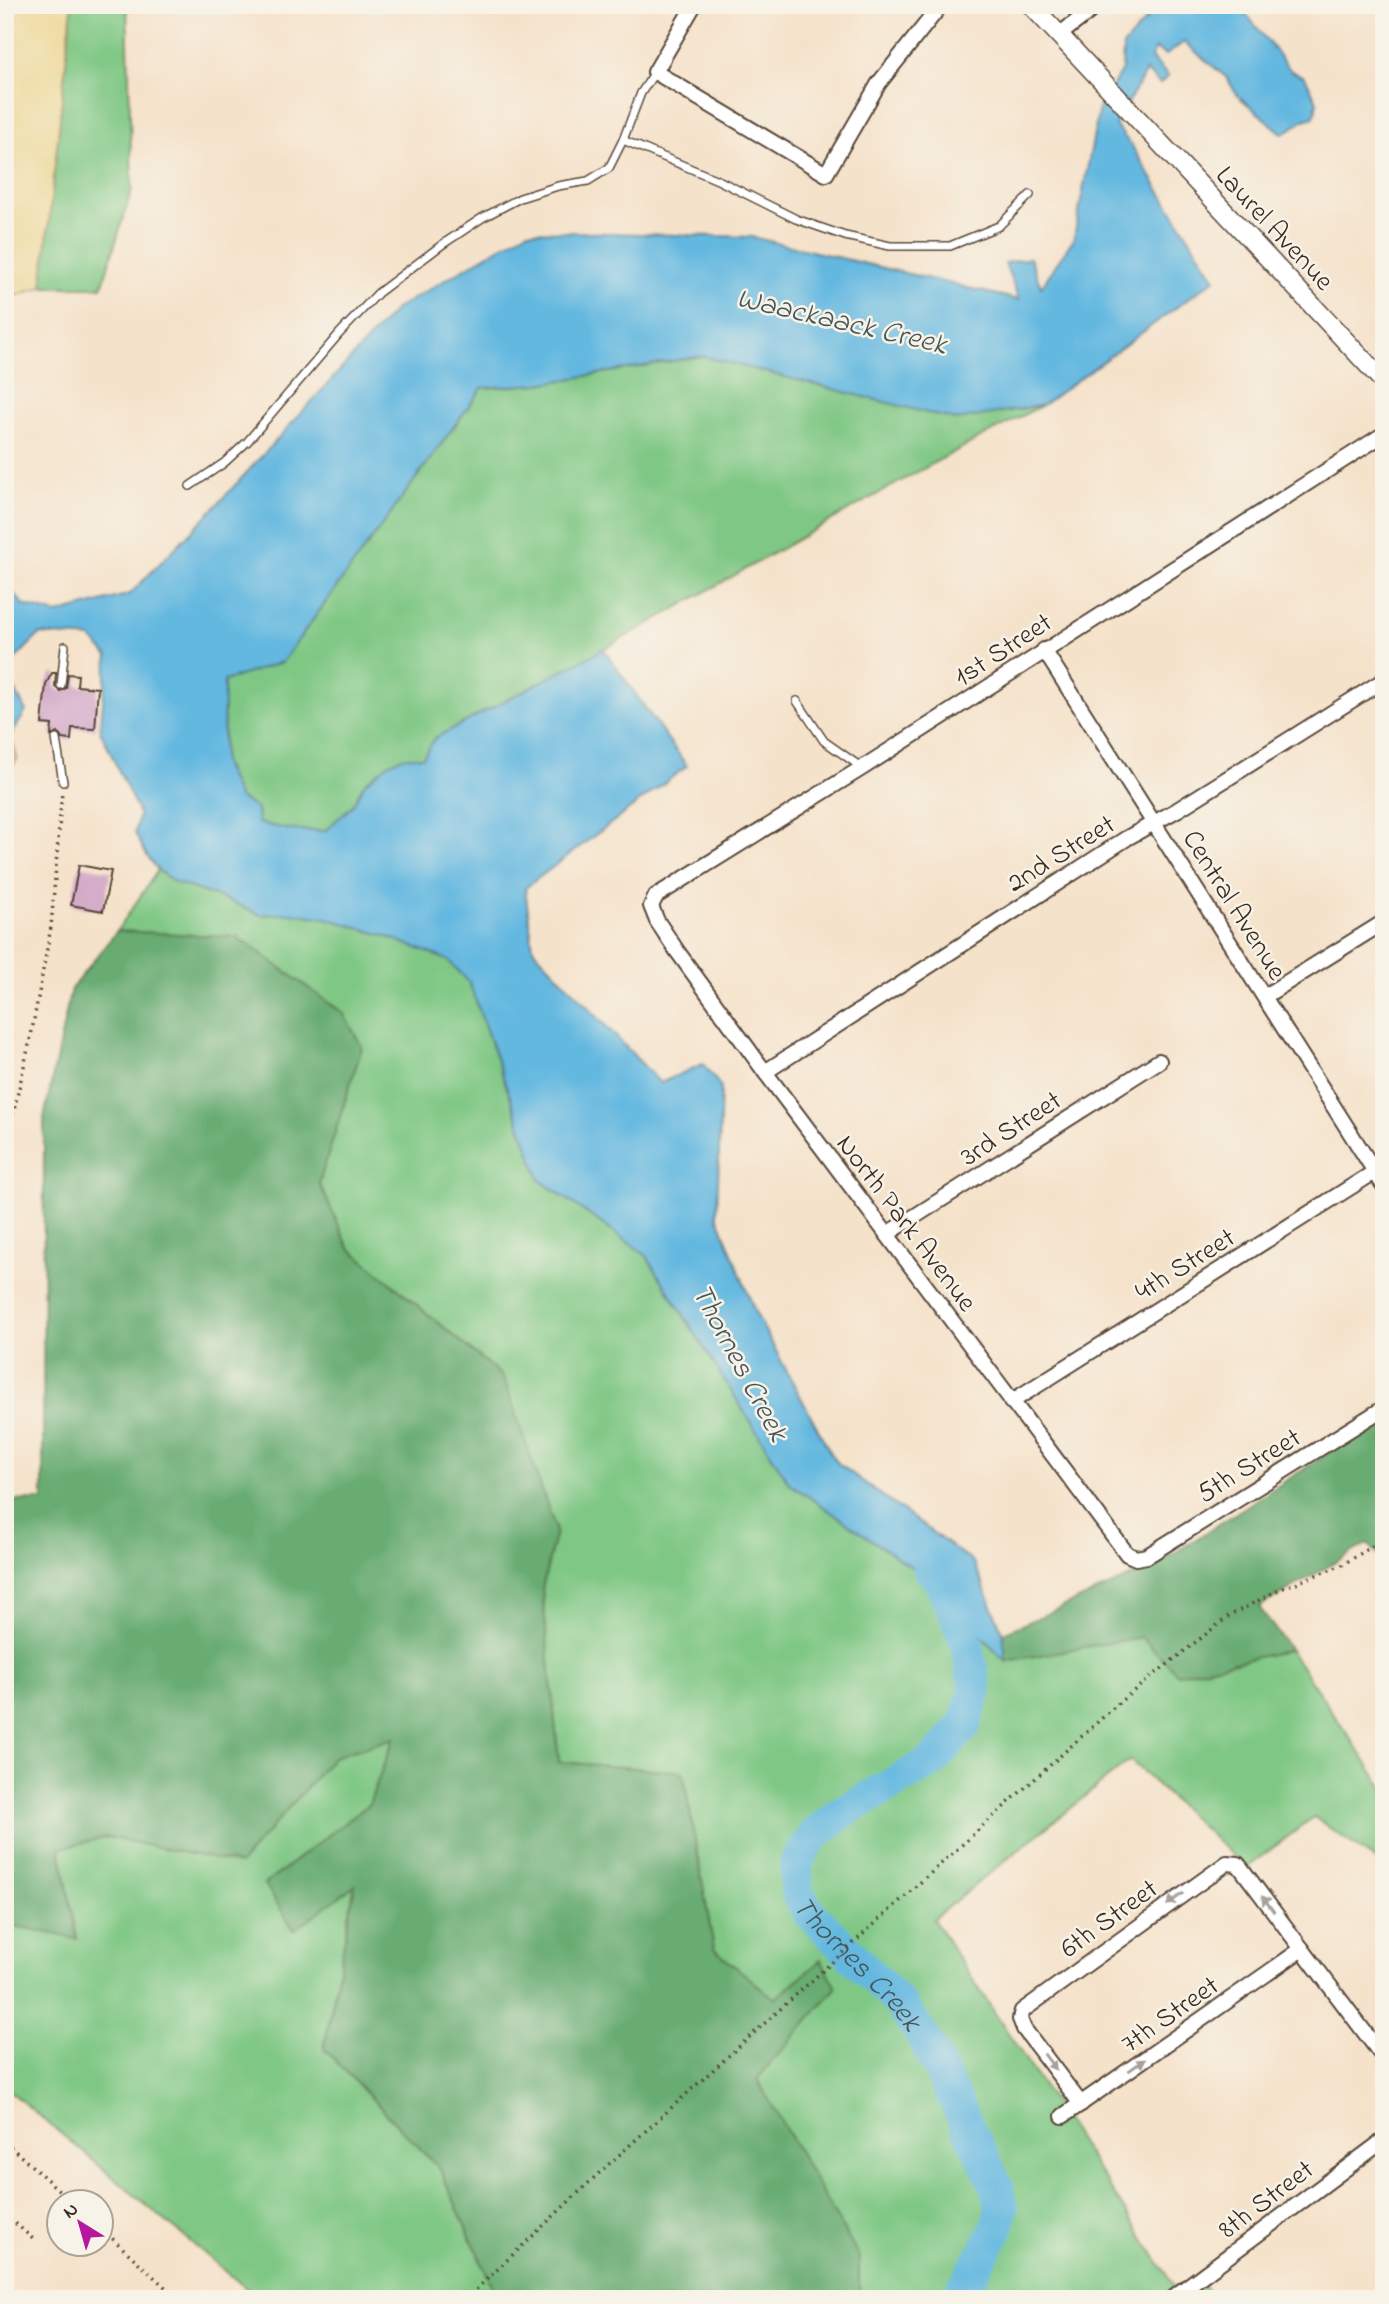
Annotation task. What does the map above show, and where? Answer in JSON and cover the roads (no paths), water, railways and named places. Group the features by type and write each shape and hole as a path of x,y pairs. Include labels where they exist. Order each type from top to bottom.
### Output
{"street":[{"path":"694,5 655,72 826,174 879,82 941,5"},
{"name":"Laurel Avenue","path":"1031,5 1384,382"},
{"path":"1059,35 1098,5"},
{"name":"1st Street","path":"651,906 656,896 862,768 1384,434"},
{"name":"Central Avenue","path":"1044,650 1265,996 1321,1090 1379,1169 1384,1186"},
{"name":"2nd Street","path":"765,1072 1127,838 1384,680"},
{"name":"North Park Avenue","path":"651,906 657,921 677,951 765,1072 1118,1545 1136,1558"},
{"path":"1265,996 1384,922"},
{"name":"3rd Street","path":"887,1234 1159,1061"},
{"name":"4th Street","path":"1011,1402 1379,1169"},
{"name":"5th Street","path":"1136,1558 1147,1556 1384,1408"},
{"name":"6th Street","path":"1081,2104 1024,2029 1020,2019 1026,2007 1216,1869 1232,1862 1238,1864 1303,1949"},
{"path":"1303,1949 1384,2057"},
{"name":"7th Street","path":"1063,2116 1303,1949"},
{"name":"8th Street","path":"1176,2295 1384,2140"}],"lane":[{"path":"190,486 224,463 247,442 377,293 482,218 520,198 558,186 588,181 609,168 641,93 655,72"},
{"path":"623,140 720,181 796,219 845,236 890,246 950,246 999,226 1030,195"},
{"path":"61,685 65,646"},
{"path":"797,701 824,741 862,768"},
{"path":"56,739 63,782"}],"water":[{"name":"Waackaack Creek","path":"1159,5 1239,5 1291,71 1305,77 1317,102 1314,117 1304,120 1283,134 1237,95 1227,78 1184,42 1166,55 1155,49 1151,58 1168,76 1160,84 1146,71 1115,125 1131,145 1215,279 1043,405 956,420 702,356 539,384 482,388 282,662 224,681 223,763 238,797 257,809 258,823 291,830 325,831 352,806 365,783 388,764 402,757 423,757 435,738 603,649 687,766 525,888 533,949 660,1083 703,1064 721,1087 717,1215 756,1314 835,1461 974,1563 1003,1633 1006,1661 917,1571 789,1483 646,1255 540,1180 469,982 448,960 386,936 326,918 292,913 261,915 174,882 158,870 135,833 139,814 100,730 108,656 91,638 40,634 5,669 5,584 24,605 57,614 130,594 218,504 396,309 528,231 752,237 1019,300 1005,263 1030,258 1041,287 1074,238 1099,108 1122,70 1123,46"},
{"path":"5,671 26,711 5,745"}],"waterway":[{"name":"Thornes Creek","path":"929,1568 938,1577 967,1644 975,1690 964,1726 933,1761 841,1813 816,1833 796,1862 797,1893 809,1912 898,2002 923,2036 998,2188 1002,2208 997,2229 957,2299"}]}
